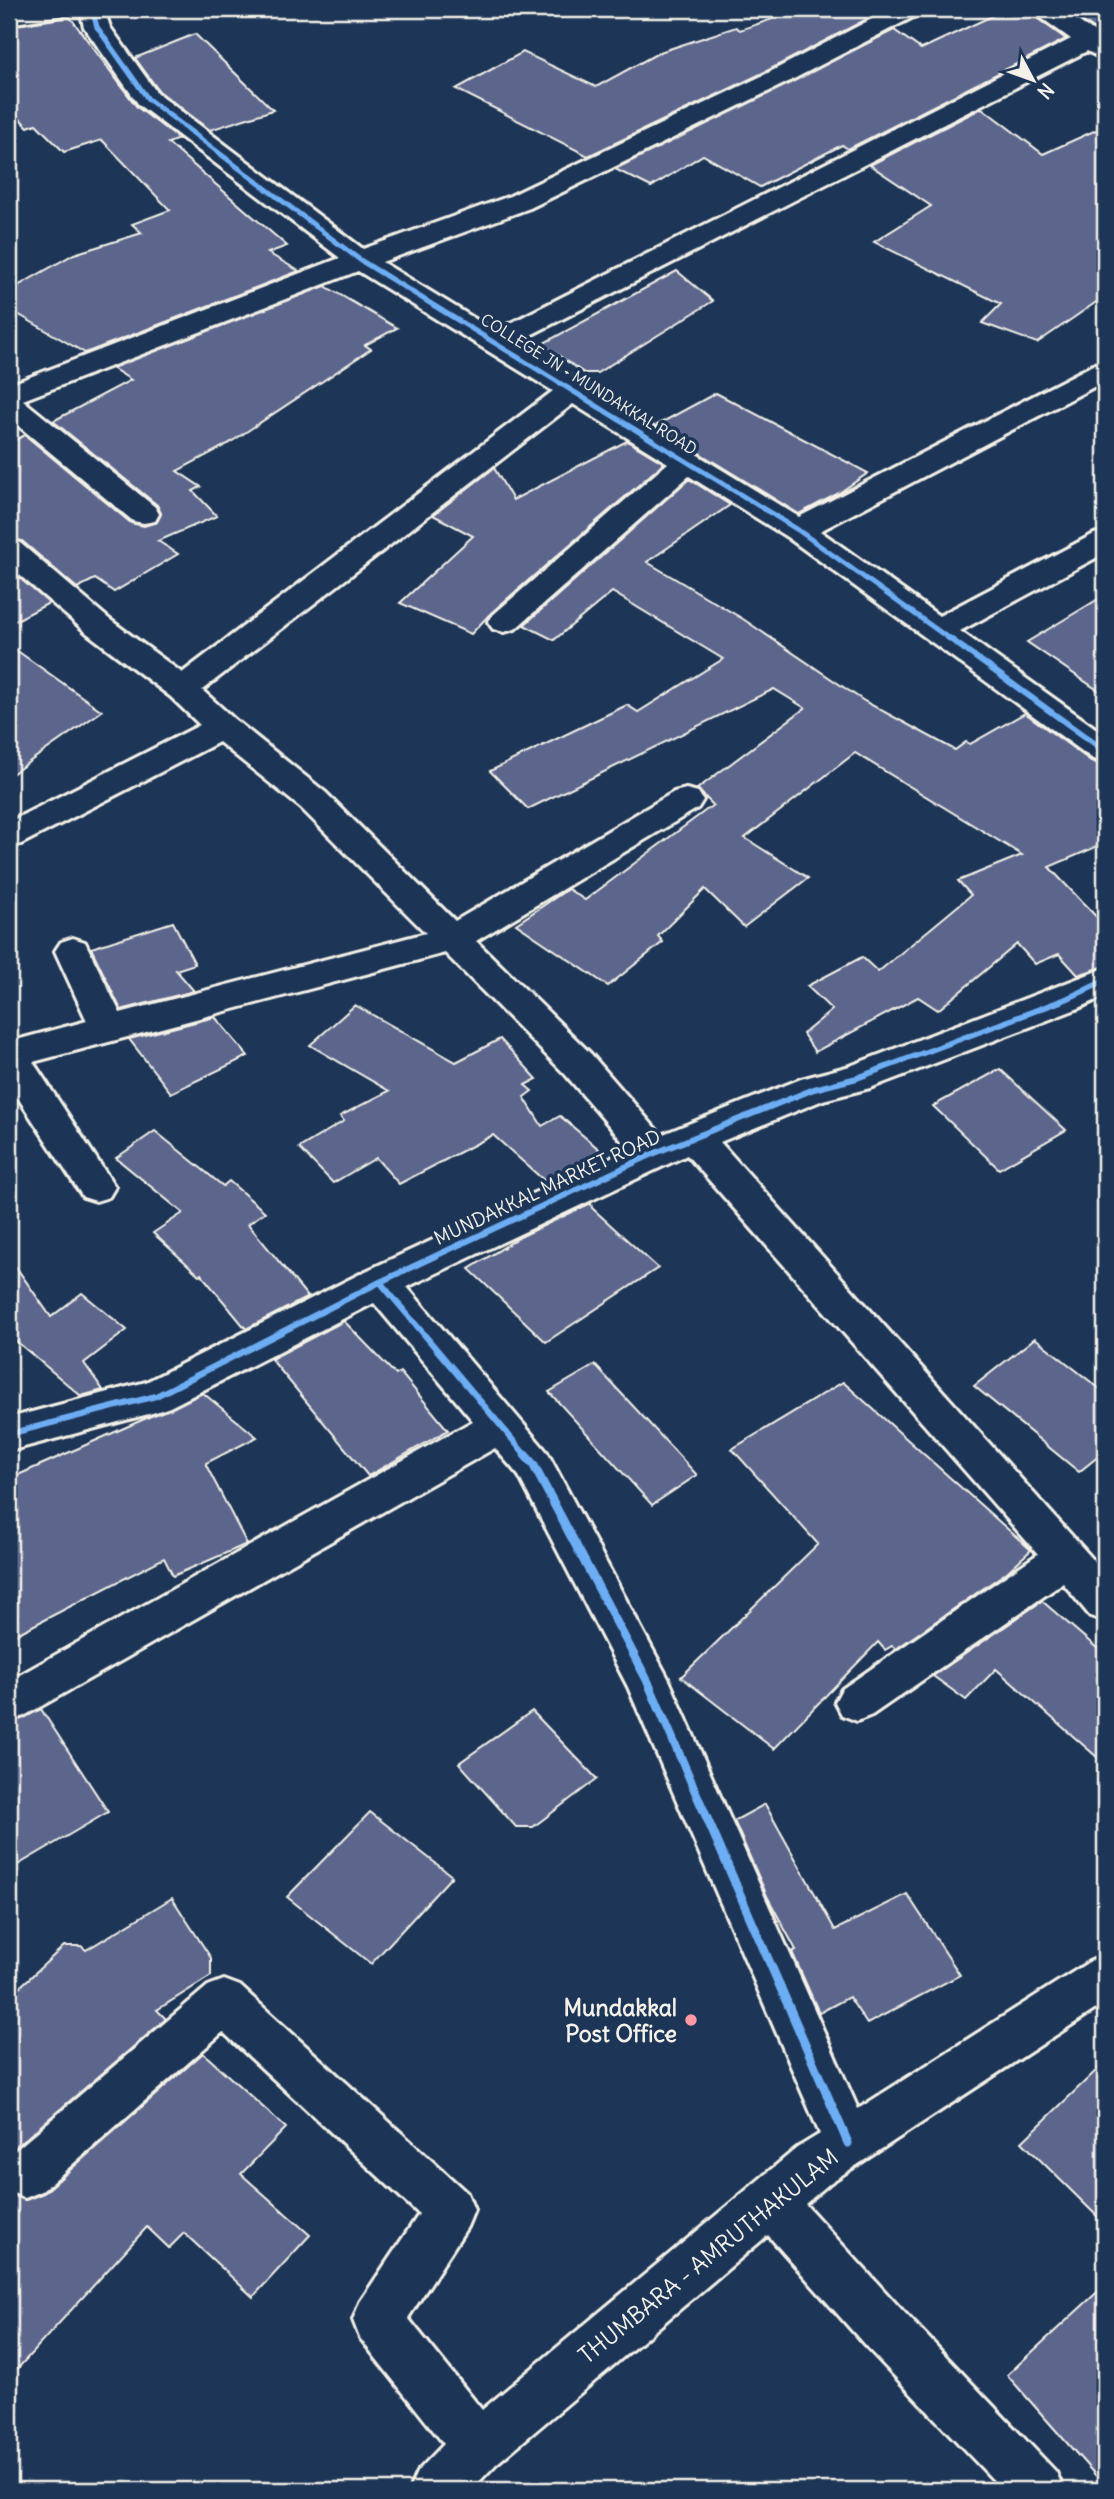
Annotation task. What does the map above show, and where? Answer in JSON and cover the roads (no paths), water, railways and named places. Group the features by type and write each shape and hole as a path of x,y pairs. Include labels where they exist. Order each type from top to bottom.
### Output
{"street":[{"path":"9,16 61,9"},
{"name":"COLLEGE JN - MUNDAKKAL ROAD","path":"92,9 97,27 148,99 360,260 798,530 1105,751"},
{"path":"9,395 360,260 520,202 764,85 910,9"},
{"path":"495,342 1097,46 1045,9"},
{"path":"798,530 1105,370"},
{"path":"182,689 573,390"},
{"path":"9,403 144,514"},
{"path":"504,622 688,461"},
{"path":"938,630 1105,541"},
{"path":"9,550 98,626 182,689 222,727 313,800 578,1064 655,1153"},
{"path":"9,836 222,727"},
{"path":"96,1187 9,1055 452,939 686,800"},
{"path":"73,951 109,1029"},
{"name":"MUNDAKKAL MARKET ROAD","path":"9,1434 156,1396 380,1282 655,1153 814,1089 857,1078 1066,999 1105,981"},
{"path":"693,1137 1105,1603"},
{"path":"380,1282 533,1464 647,1680 848,2143"},
{"path":"9,1703 499,1426"},
{"path":"856,1702 1067,1557"},
{"name":"THUMBARA - AMRUTHAKULAM","path":"435,2490 478,2445 814,2165 1105,1977"},
{"path":"25,2174 224,2002 450,2210 377,2320 478,2445"},
{"path":"771,2202 890,2335 1038,2490"}],"place":[{"name":"Mundakkal Post Office","path":"691,2020"}]}
